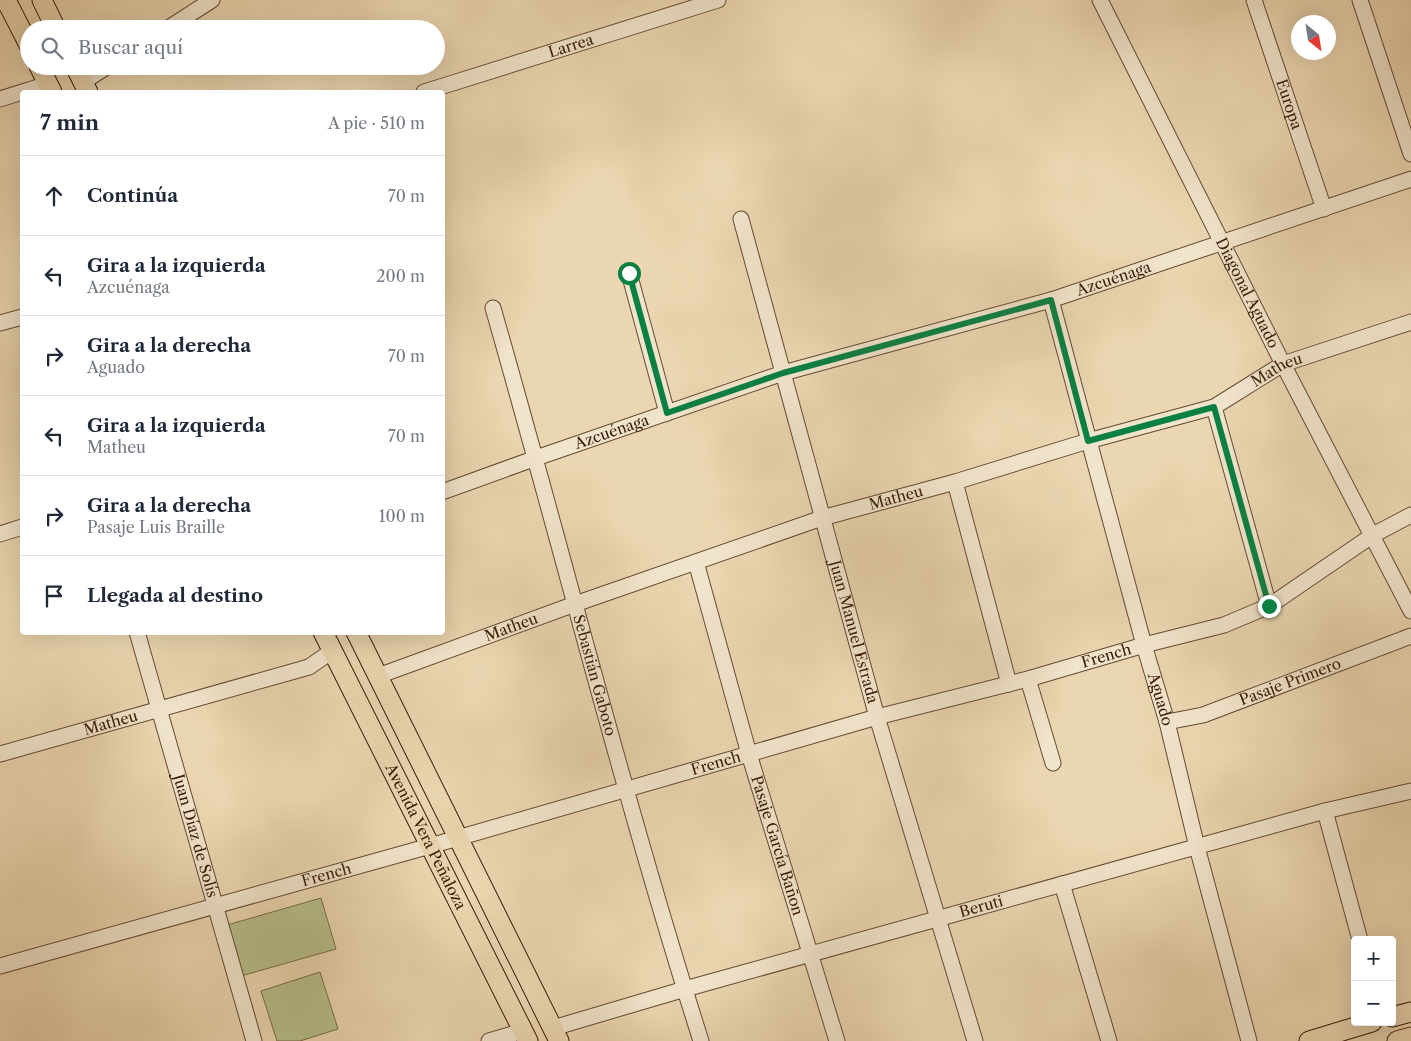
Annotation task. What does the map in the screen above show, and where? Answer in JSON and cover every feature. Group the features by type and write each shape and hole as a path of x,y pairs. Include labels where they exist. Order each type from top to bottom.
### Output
{"main road":[{"path":"6,0 20,28"},
{"path":"42,0 52,20"},
{"path":"44,75 50,88"},
{"name":"Avenida Vera Peñaloza","path":"324,635 525,1036"},
{"name":"Avenida Vera Peñaloza","path":"358,635 556,1034"},
{"path":"1396,1016 1411,1012"},
{"path":"1309,1041 1359,1026"},
{"path":"1398,1041 1411,1037"}],"street":[{"path":"181,20 212,0"},
{"name":"Larrea","path":"430,90 718,0"},
{"name":"Diagonal Aguado","path":"1100,0 1283,364 1411,611"},
{"name":"Europa","path":"1254,0 1324,209"},
{"path":"1360,0 1411,154"},
{"path":"0,99 20,95"},
{"name":"Azcuénaga","path":"445,491 783,373 1051,300 1411,179"},
{"name":"Juan Manuel Estrada","path":"741,219 878,717 975,1041"},
{"path":"629,273 667,413"},
{"name":"Aguado","path":"1051,300 1144,645 1167,722 1197,847 1249,1041"},
{"name":"Sebastián Gaboto","path":"493,308 536,458 625,789 702,1041"},
{"path":"0,323 20,318"},
{"name":"Matheu","path":"378,676 575,604 822,518 955,482 1088,441 1214,407 1283,364 1411,322"},
{"path":"1214,407 1269,606"},
{"path":"955,482 1009,684"},
{"name":"French","path":"0,966 430,846 878,717 1028,679 1144,645 1224,625 1269,606 1373,535 1411,515"},
{"path":"0,534 20,528"},
{"name":"Pasaje García Bañon","path":"696,562 749,754 836,1041"},
{"name":"Juan Díaz de Solís","path":"138,635 254,1041"},
{"name":"Pasaje Primero","path":"1167,722 1203,714 1411,636"},
{"name":"Matheu","path":"0,754 309,667 332,651"},
{"path":"1028,679 1053,763"},
{"name":"Beruti","path":"556,1034 685,989 1325,812 1411,791"},
{"path":"1325,812 1359,936"},
{"path":"1062,884 1109,1041"},
{"path":"488,1041 525,1036"}],"green space":[{"path":"321,898 336,949 241,976 227,925"},
{"path":"320,972 338,1029 300,1041 277,1041 261,991"}],"route":[{"path":"629,273 667,413 783,373 1051,300 1088,441 1214,407 1269,606"}]}
